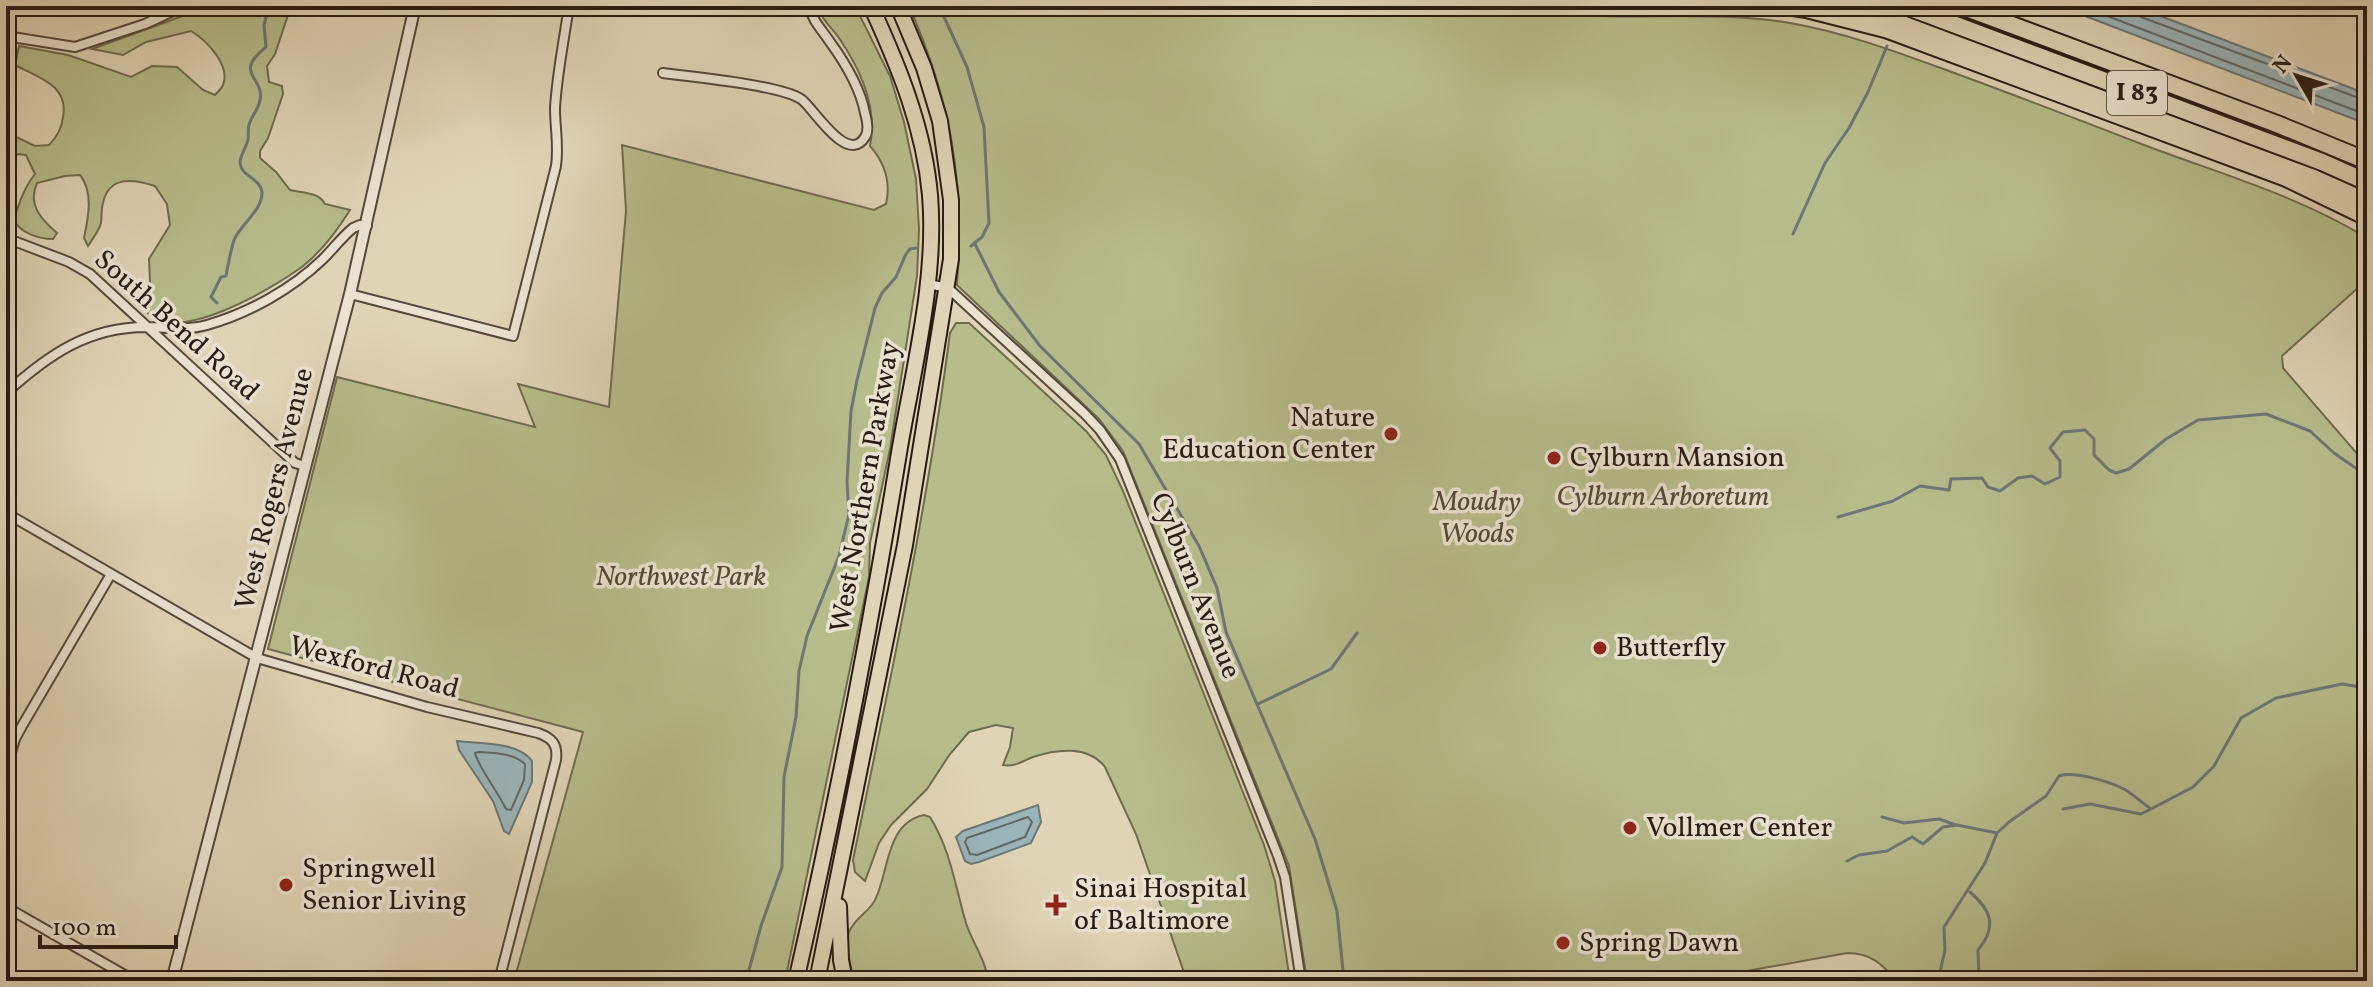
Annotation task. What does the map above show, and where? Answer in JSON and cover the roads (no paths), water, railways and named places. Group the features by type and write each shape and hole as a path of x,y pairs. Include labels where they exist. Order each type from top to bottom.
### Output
{"highway":[{"name":"I 83","path":"1905,6 2322,162 2367,182"},
{"name":"I 83","path":"1961,6 2277,124 2367,161"}],"main road":[{"name":"West Northern Parkway","path":"796,981 875,596 928,284 931,229 924,150 911,101 871,6"},
{"name":"West Northern Parkway","path":"817,981 905,545 948,288 952,230 945,148 924,68 898,6"},
{"path":"839,875 840,949 845,981"}],"street":[{"path":"6,36 75,47 145,24 184,6"},
{"name":"West Rogers Avenue","path":"172,981 367,226 415,6"},
{"path":"350,294 513,336 556,166 556,94 569,6"},
{"path":"663,73 784,92 803,100 839,141 860,142 867,130 863,103 848,70 816,23 809,6"},
{"path":"6,393 65,346 104,332 148,327 187,329 205,326 245,311 307,272 353,228 367,226"},
{"name":"South Bend Road","path":"6,238 80,267 295,463 305,466"},
{"path":"928,284 948,288"},
{"name":"Cylburn Avenue","path":"948,288 1084,413 1120,459 1278,856 1285,877 1301,981"},
{"name":"Wexford Road","path":"6,513 257,658 427,707 538,733 552,740 556,745 556,760 499,981"},
{"path":"6,770 15,739 111,574"},
{"path":"6,907 135,981"}],"water":[{"path":"2059,6 2134,6 2367,94 2367,124"},
{"path":"457,741 508,747 532,761 532,782 509,834 504,831 493,801 459,750"},
{"path":"1038,805 1041,822 1031,843 979,862 971,864 965,861 956,837 963,831"}],"waterway":[{"path":"217,303 211,297 221,277 226,276 234,240 261,199 261,188 240,163 248,140 249,124 260,100 260,92 250,70 251,63 266,47 264,25 269,6"},
{"path":"939,6 967,67 984,127 989,223 982,237 971,246"},
{"path":"1793,234 1825,163 1868,92 1887,46"},
{"path":"975,244 999,292 1040,346 1139,444 1199,546 1217,588 1226,632 1315,839 1337,911 1344,981"},
{"path":"746,981 782,867 784,777 796,717 799,671 807,636 839,556 849,514 847,482 851,411 857,380 875,308 882,293 896,277 906,254 916,248"},
{"path":"1838,517 1893,501 1920,486 1949,490 1951,479 1982,478 1988,487 2000,491 2018,478 2032,476 2045,484 2060,477 2060,461 2050,448 2063,432 2085,430 2094,439 2094,455 2116,473 2129,469 2166,439 2198,420 2266,414 2310,431 2367,476"},
{"path":"1258,704 1331,669 1357,633"},
{"path":"1938,981 1945,950 1944,927 1985,863 1997,833 2046,796 2059,776 2082,776 2109,783 2127,791 2151,809 2193,787 2214,766 2241,718 2276,698 2342,684 2367,688"},
{"path":"2063,809 2090,804 2141,814 2151,809"},
{"path":"1882,817 1904,823 1939,819 1956,825"},
{"path":"1847,861 1859,855 1887,851 1912,837 1923,844 1943,827 1957,825 1997,833"},
{"path":"1970,892 1983,906 1990,927 1978,950 1979,981"}],"tram line":[{"path":"1684,6 1805,18 1884,38 2282,186 2367,227"}],"place":[{"name":"Nature Education Center","path":"1391,434"},
{"name":"Cylburn Mansion","path":"1554,458"},
{"name":"Butterfly","path":"1600,648"},
{"name":"Vollmer Center","path":"1630,828"},
{"name":"Springwell Senior Living","path":"286,885"},
{"name":"Sinai Hospital of Baltimore","path":"1056,905"},
{"name":"Spring Dawn","path":"1563,943"}],"park label":[{"name":"Cylburn Arboretum","path":"1663,497"},
{"name":"Moudry Woods","path":"1477,518"},
{"name":"Northwest Park","path":"681,577"}]}
